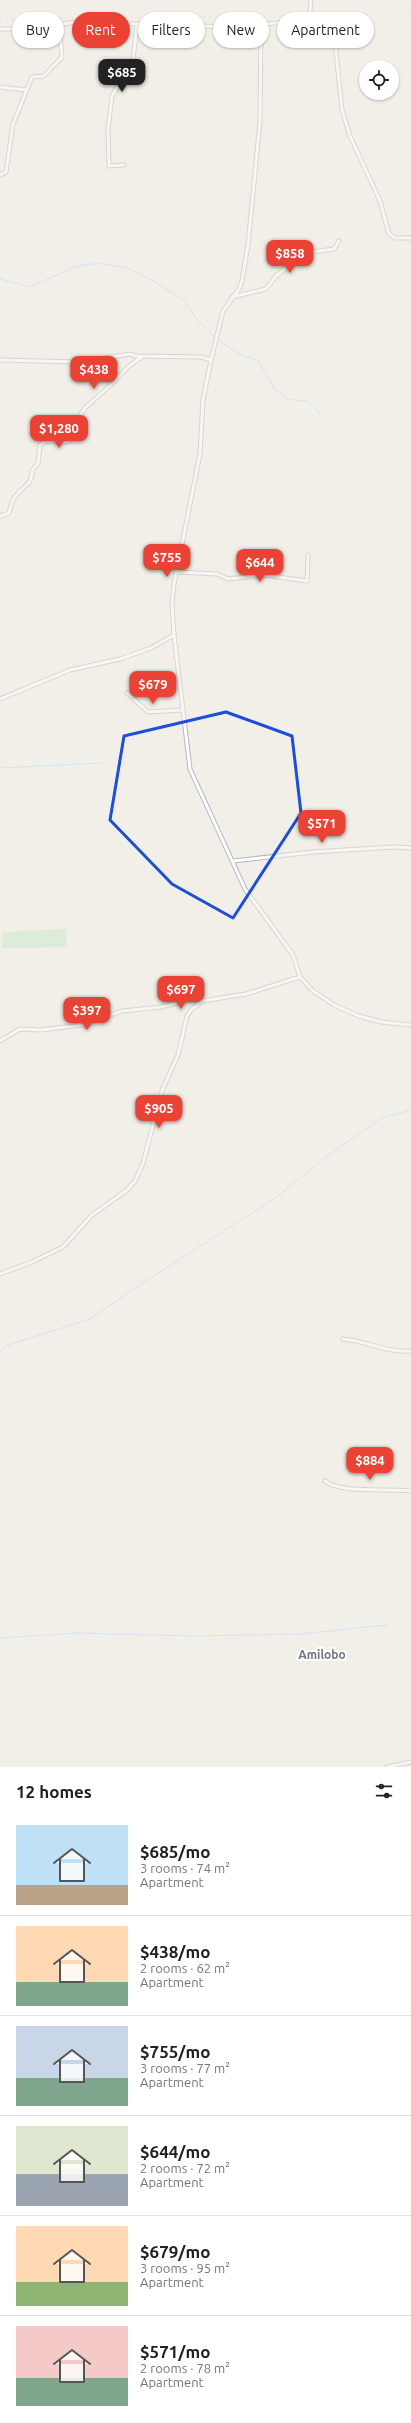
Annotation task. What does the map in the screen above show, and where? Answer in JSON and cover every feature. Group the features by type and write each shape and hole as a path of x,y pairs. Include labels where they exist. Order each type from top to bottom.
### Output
{"street":[{"path":"310,12 311,0"},
{"path":"64,24 76,22 213,26"},
{"path":"124,165 109,166 109,115 112,96 133,60 137,24"},
{"path":"0,29 12,29"},
{"path":"0,175 6,172 11,135 26,90 32,77 44,76 62,57 61,48"},
{"path":"261,48 260,121 252,211 242,281 239,289 223,311 211,360 203,400 200,454 172,603 174,635 190,769 245,889 293,954 300,977 313,991 345,1011 381,1022 411,1025"},
{"path":"335,48 339,99 350,136 378,195 389,234 395,238 411,238"},
{"path":"0,87 26,90"},
{"path":"232,297 266,289 276,276 303,255 334,248 339,241"},
{"path":"0,360 78,362 106,359 125,354 143,356 201,357 211,360"},
{"path":"0,516 9,513 16,495 29,484 33,476 32,471 38,463 40,445 49,440 69,441 73,426 85,408 128,367 143,356"},
{"path":"177,572 217,574 228,580 264,575 307,581 308,555"},
{"path":"0,700 70,670 108,663 127,657 174,635"},
{"path":"127,693 148,712 183,710"},
{"path":"233,861 321,852 392,847 411,848"},
{"path":"0,1041 20,1029 45,1030 79,1025 123,1011 161,1007 190,1000 202,1001 246,994 300,977"},
{"path":"0,1274 32,1262 63,1247 92,1215 127,1190 135,1181 143,1163 163,1088 178,1055 187,1016 202,1001"},
{"path":"343,1339 357,1341 388,1351 411,1351"},
{"path":"326,1481 332,1486 346,1489 380,1488 411,1491"},
{"path":"387,1767 411,1762"}],"highlighted area":[{"path":"226,712 292,736 301,813 233,918 172,884 110,820 124,736"}],"green space":[{"path":"66,929 67,947 2,948 3,932"}],"waterway":[{"path":"0,279 30,287 74,267 99,263 127,268 154,281 183,300 200,323 215,337"},
{"path":"219,339 222,343 237,352 258,360 274,388 288,399 308,402 320,413"},
{"path":"0,768 103,763"},
{"path":"0,1352 8,1345 90,1319 141,1284 274,1199 330,1154 382,1118 411,1110"},
{"path":"0,1638 77,1633 193,1636 300,1634 387,1625"}],"railway":[{"path":"0,19 411,14"}],"district":[{"name":"Amilobo","path":"322,1654"}]}
